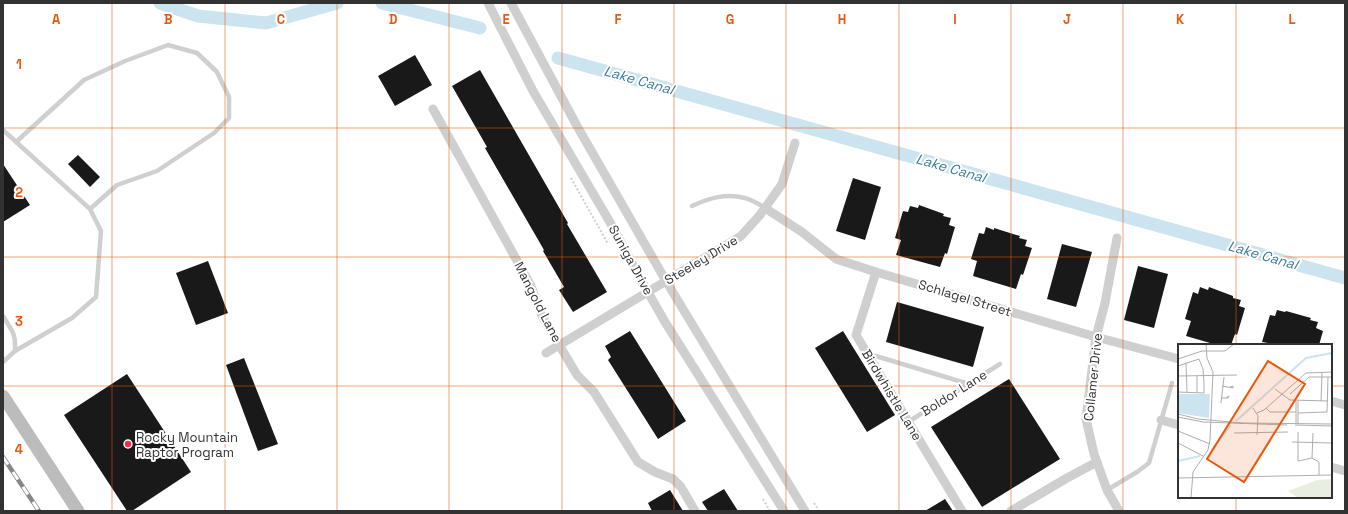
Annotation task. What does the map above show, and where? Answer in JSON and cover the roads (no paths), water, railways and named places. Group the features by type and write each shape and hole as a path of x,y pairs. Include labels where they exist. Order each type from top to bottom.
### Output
{"main road":[{"path":"3,396 78,511"}],"street":[{"name":"Suniga Drive","path":"488,3 533,90 611,224 669,329 784,511"},
{"name":"Suniga Drive","path":"511,3 577,126 666,282 805,511"},
{"name":"Mangold Lane","path":"433,109 531,286 542,316 577,375 594,392 638,462 655,472 673,479 681,487 695,511"},
{"name":"Steeley Drive","path":"546,353 741,236 765,208 782,184 795,143"},
{"name":"Schlagel Street","path":"765,208 802,232 836,259 1096,337 1178,359"},
{"name":"Collamer Drive","path":"1117,238 1105,303 1096,337 1086,419 1097,462 1107,490 1119,511"},
{"name":"Birdwhistle Lane","path":"876,272 856,335 962,511"},
{"path":"1332,401 1345,405"},
{"path":"1162,420 1178,425"},
{"path":"1011,511 1097,462"},
{"path":"1332,468 1345,471"}],"lane":[{"path":"16,142 84,80 125,61 168,45 197,53 217,72 229,97 229,118 214,133 158,171 117,185 90,209"},
{"path":"3,130 90,209 101,231 96,297 72,318 15,351 3,362"},
{"path":"692,206 710,198 732,196 746,198 765,208"},
{"path":"3,316 14,334 15,351"},
{"path":"867,354 969,384"},
{"name":"Boldor Lane","path":"908,422 1000,364"},
{"path":"1107,490 1138,472 1149,463 1172,383"}],"waterway":[{"name":"Lake Canal","path":"160,3 198,16 266,23 337,3"},
{"name":"Lake Canal","path":"382,3 480,28"},
{"name":"Lake Canal","path":"558,58 1345,278"}],"railway":[{"path":"3,457 39,511"}],"place":[{"name":"Rocky Mountain Raptor Program","path":"128,444"}]}
